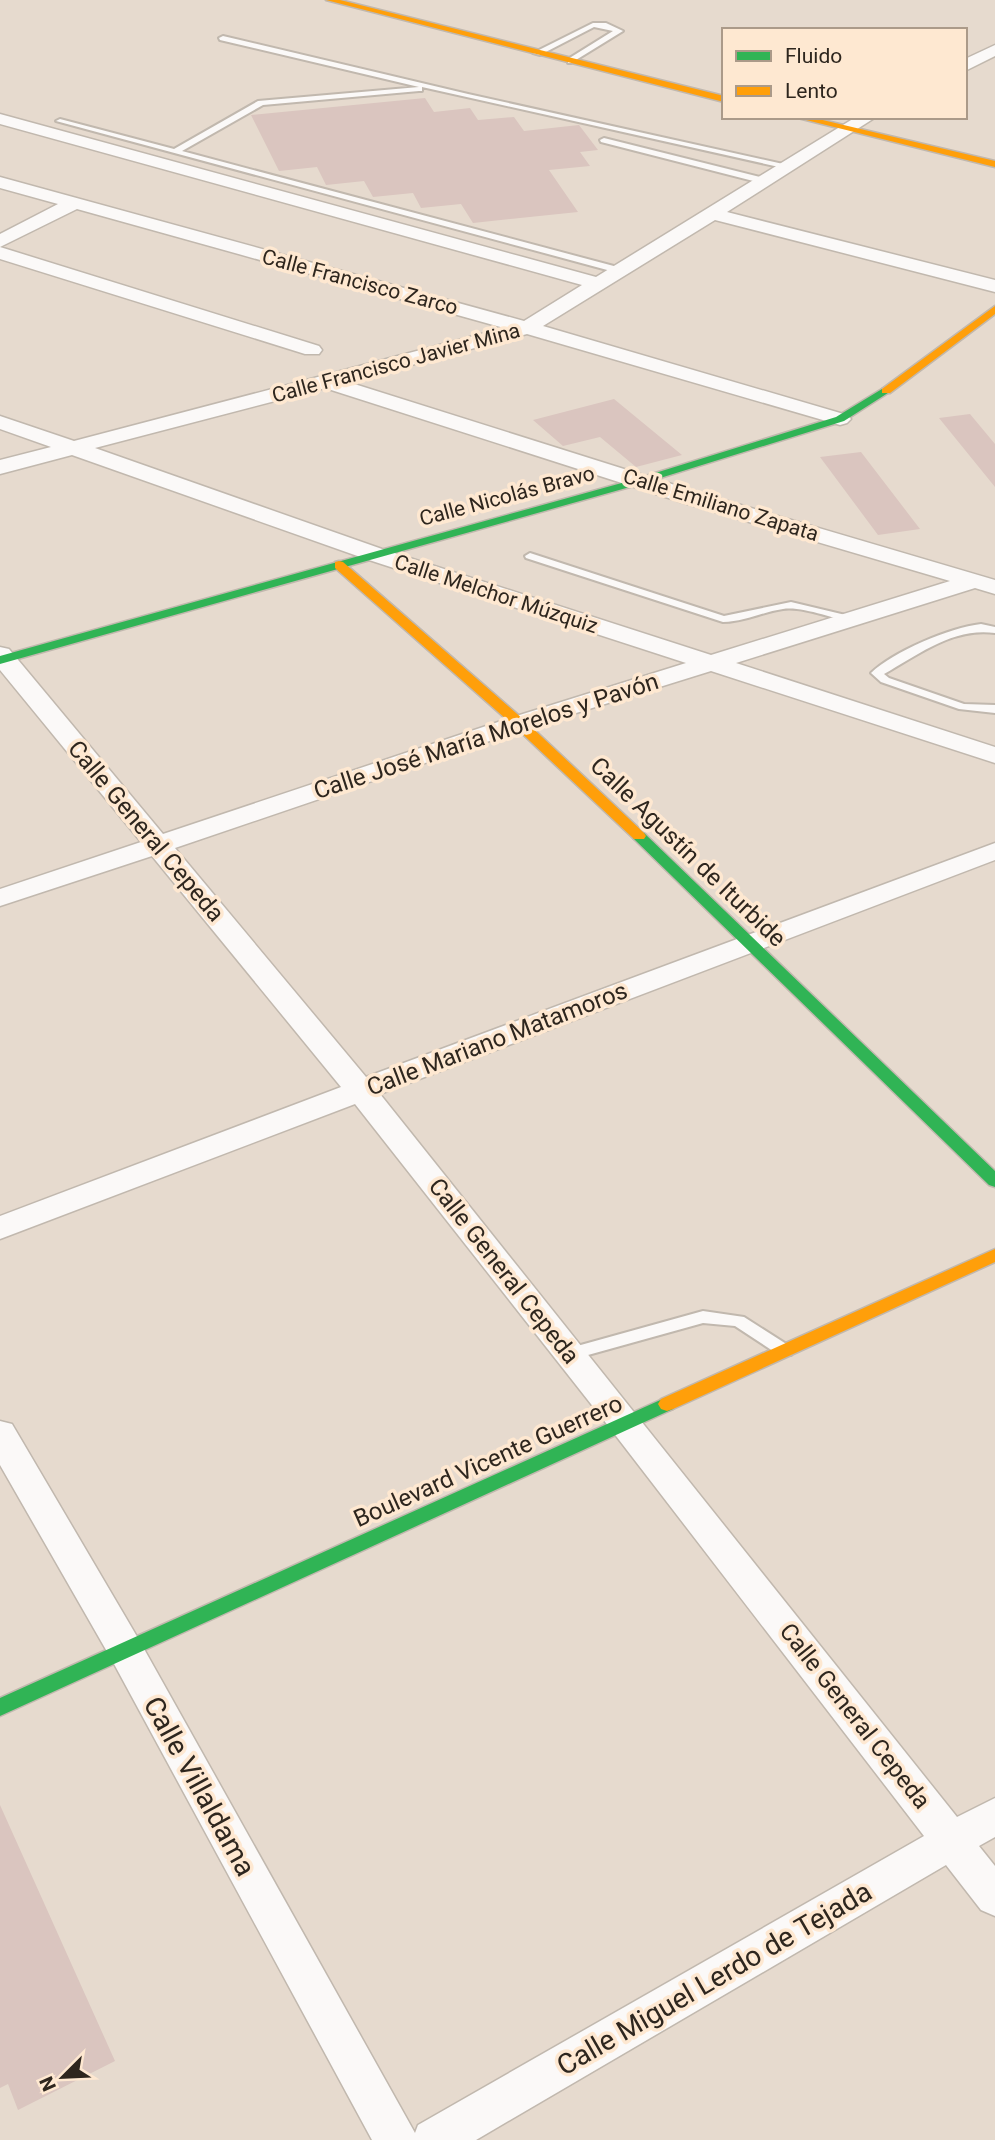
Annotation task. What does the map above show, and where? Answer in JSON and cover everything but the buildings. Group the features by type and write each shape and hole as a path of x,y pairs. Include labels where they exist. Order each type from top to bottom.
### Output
{"street":[{"path":"333,0 722,99"},
{"path":"967,65 995,50"},
{"path":"806,119 995,164"},
{"name":"Calle Francisco Javier Mina","path":"0,467 527,328 864,119"},
{"path":"0,120 599,284"},
{"name":"Calle Francisco Zarco","path":"0,182 527,328 840,419"},
{"path":"0,222 49,196"},
{"path":"0,242 74,203"},
{"path":"714,214 995,286"},
{"path":"0,253 312,350"},
{"name":"Calle Nicolás Bravo","path":"1,658 640,481 840,419 887,391 995,309"},
{"name":"Calle Emiliano Zapata","path":"328,382 640,481 985,584"},
{"name":"Calle Melchor Múzquiz","path":"0,422 374,554 995,755"},
{"name":"Calle Agustín de Iturbide","path":"339,565 519,723 750,942 995,1181"},
{"name":"Calle José María Morelos y Pavón","path":"0,898 708,662 985,584"},
{"name":"Calle General Cepeda","path":"1,658 361,1091 625,1423 995,1898"},
{"name":"Calle Mariano Matamoros","path":"0,1228 995,851"},
{"name":"Boulevard Vicente Guerrero","path":"0,1707 995,1255"},
{"name":"Calle Villaldama","path":"0,1434 126,1651 397,2140"},
{"name":"Calle Miguel Lerdo de Tejada","path":"433,2140 995,1816"}],"lane":[{"path":"537,52 593,25 603,25 619,31 571,61"},
{"path":"223,38 433,88 789,166"},
{"path":"175,152 261,103 433,88"},
{"path":"60,121 621,271"},
{"path":"604,140 765,180"},
{"path":"530,556 723,619 751,616 781,605 791,605 855,620"},
{"path":"995,630 978,626 961,628 877,673 885,680 963,707 995,709"},
{"path":"570,1354 703,1317 738,1321 785,1351"}],"traffic: fast":[{"path":"0,660 640,481 840,419 886,391"},
{"path":"639,836 995,1181"},
{"path":"0,1707 667,1404"}],"traffic: slow":[{"path":"330,0 722,98"},
{"path":"806,119 995,164"},
{"path":"886,391 995,309"},
{"path":"339,565 519,723 639,836"},
{"path":"667,1404 995,1255"}]}
